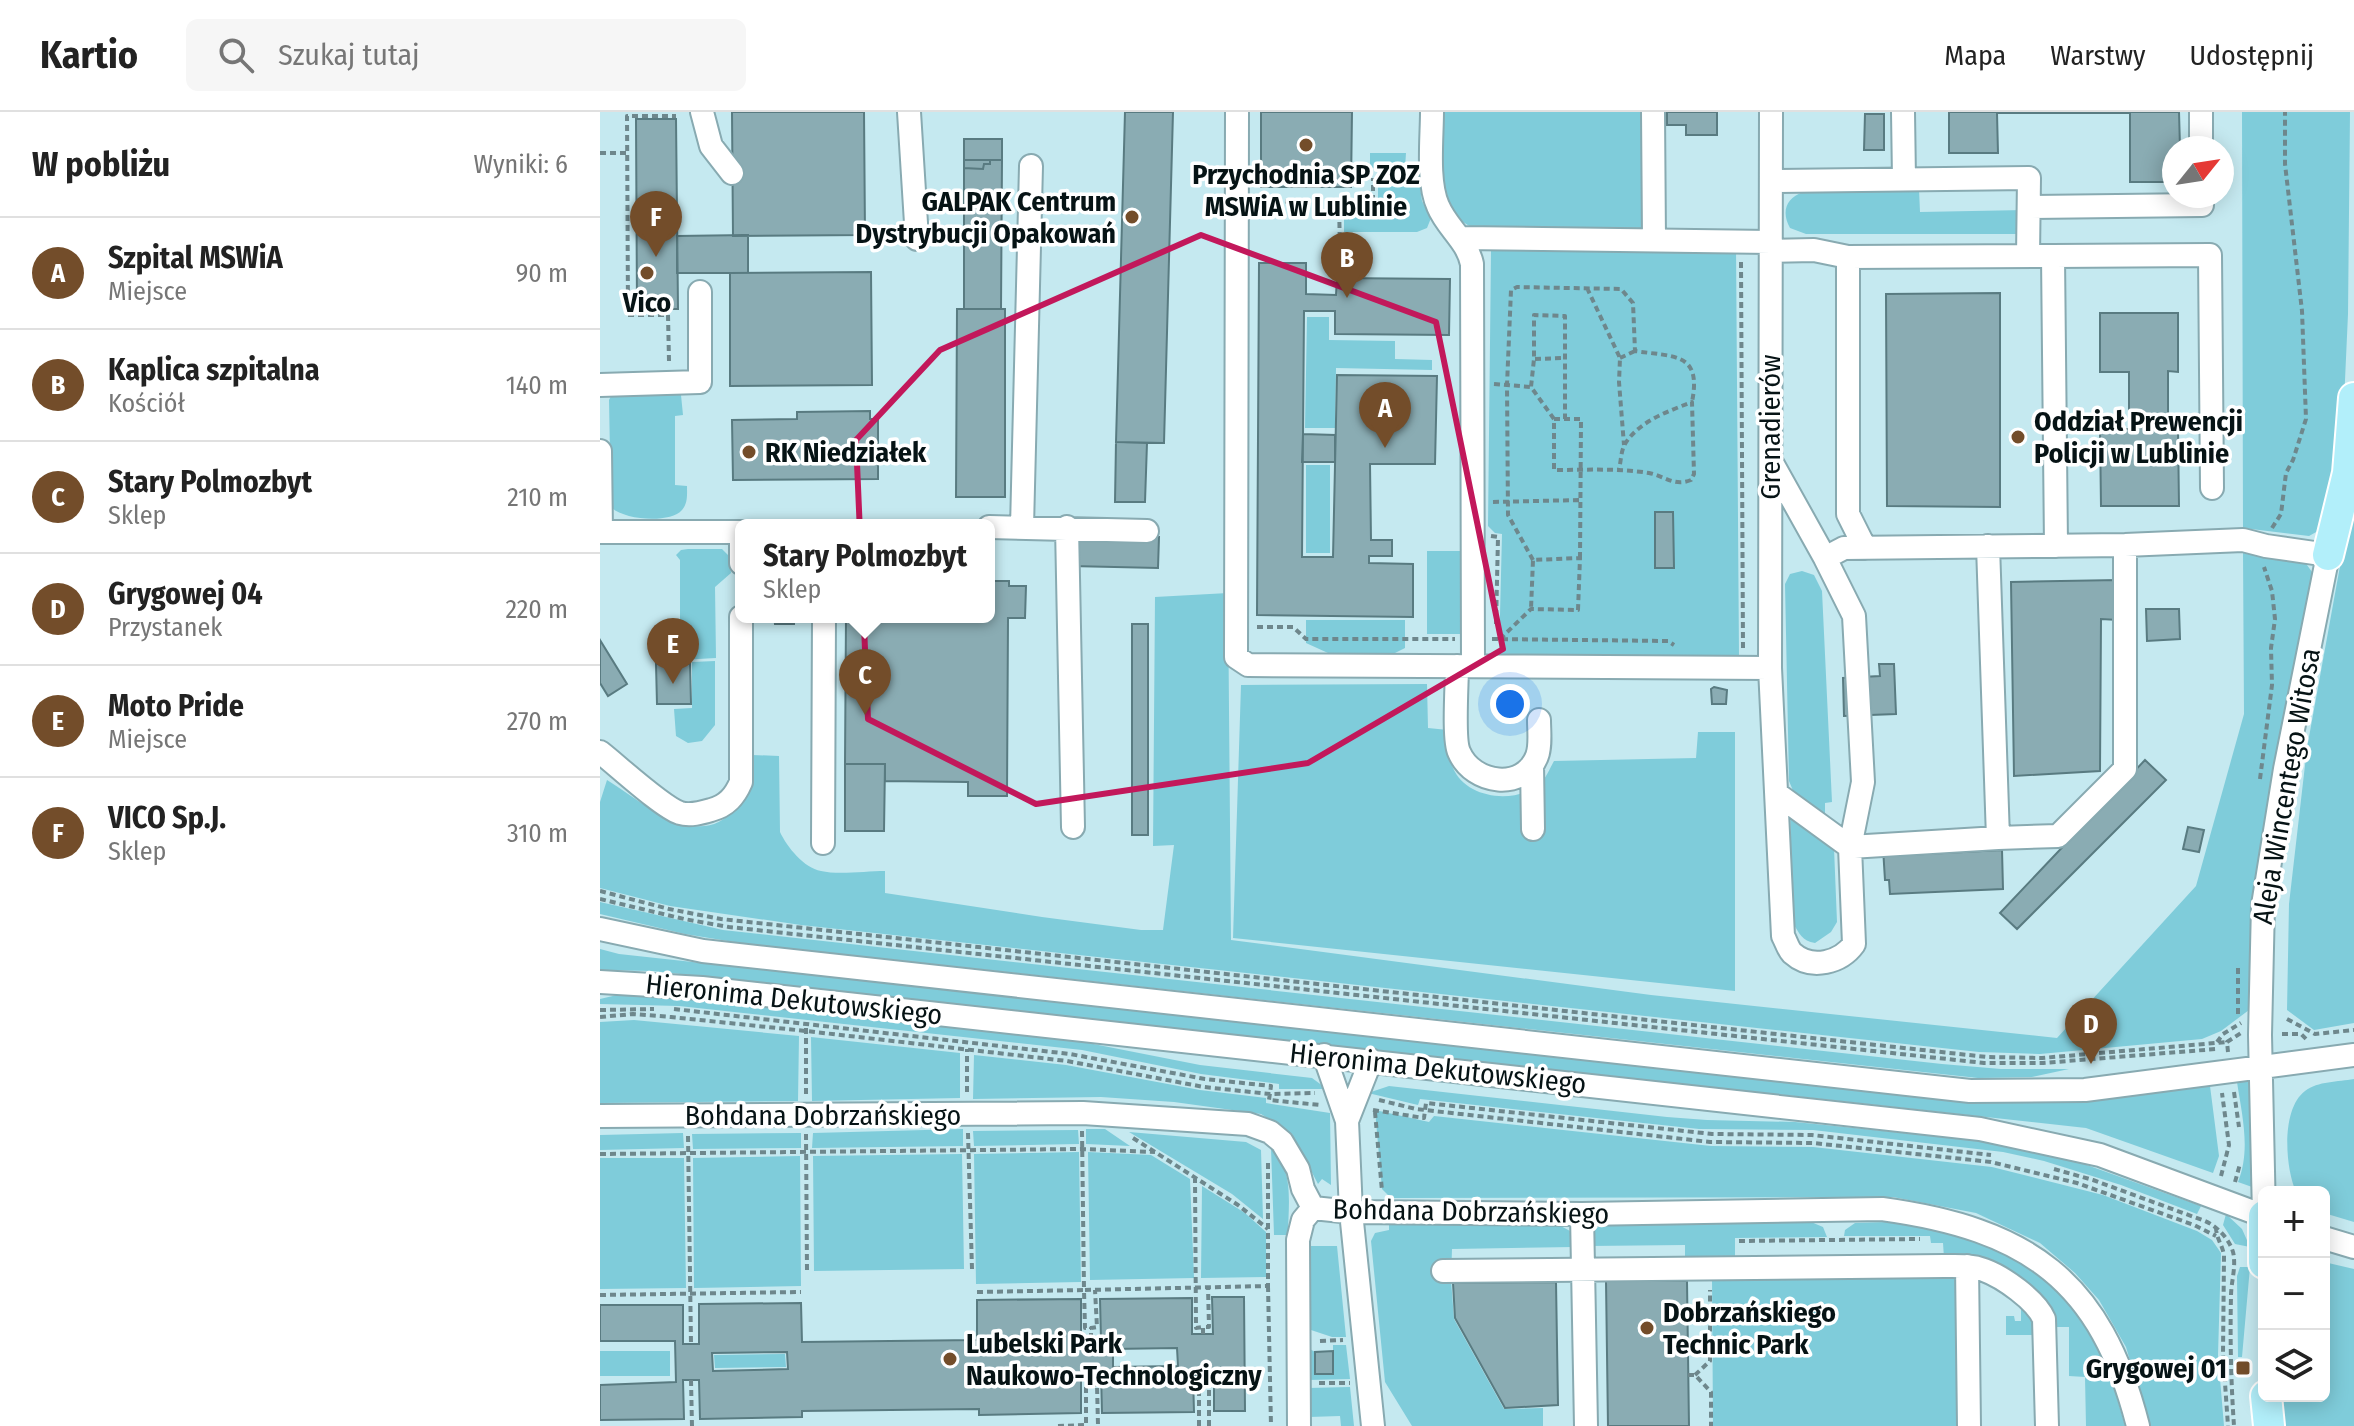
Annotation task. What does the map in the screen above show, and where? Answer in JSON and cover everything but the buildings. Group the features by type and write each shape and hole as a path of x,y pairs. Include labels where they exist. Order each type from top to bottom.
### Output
{"main road":[{"path":"2328,555 2348,473 2354,398"},
{"path":"2267,1402 2269,1426"}],"street":[{"path":"702,112 711,146 732,173"},
{"path":"909,112 917,239"},
{"path":"1237,112 1236,657 1248,665 1770,668"},
{"path":"1432,112 1436,202 1469,250 1472,264 1473,639 1465,666 1458,750 1469,768 1485,778 1506,779 1523,774 1538,754 1539,720"},
{"path":"1653,112 1654,239"},
{"name":"Grenadierów","path":"1771,112 1770,668 1783,936 1792,953 1809,961 1828,963 1846,955 1854,944 1850,847"},
{"path":"1903,112 1904,179"},
{"path":"2201,112 2201,136"},
{"path":"1022,527 1031,166"},
{"path":"1771,181 2029,178 2028,256"},
{"path":"2029,207 2162,205"},
{"path":"1461,238 1740,241 1848,257 2210,255 2212,488"},
{"path":"2053,256 2056,546"},
{"path":"1848,257 1848,514 1865,548"},
{"path":"600,385 700,382 700,292"},
{"path":"600,451 601,532 735,532"},
{"path":"1770,460 1854,616 1863,782 1850,847"},
{"path":"995,527 1147,531"},
{"path":"1067,527 1073,827"},
{"path":"1825,558 1844,548 2125,545 2243,540 2328,555"},
{"path":"1777,794 1850,847 2058,836 2125,769 2125,545"},
{"path":"1988,546 1998,838"},
{"name":"Aleja Wincentego Witosa","path":"2263,1186 2260,940 2268,868 2328,555"},
{"path":"600,752 663,803 681,813 698,814 717,808 736,796 741,782 742,749 741,623"},
{"path":"823,843 824,623"},
{"path":"1532,765 1533,829"},
{"name":"Hieronima Dekutowskiego","path":"600,929 703,951 1945,1089 2085,1090 2354,1055"},
{"name":"Hieronima Dekutowskiego","path":"600,982 702,988 1980,1129 2100,1155 2258,1214"},
{"path":"1324,1055 1352,1106"},
{"path":"1371,1060 1352,1106 1351,1212 1373,1426"},
{"name":"Bohdana Dobrzańskiego","path":"600,1116 1131,1114 1248,1124 1270,1132 1282,1142 1298,1169 1303,1189 1313,1208 1351,1212 1582,1214 1882,1209 1927,1215 2000,1237 2039,1260 2066,1282 2095,1319 2120,1370 2138,1426"},
{"path":"1299,1426 1298,1240 1303,1220 1313,1208"},
{"path":"1582,1214 1586,1426"},
{"path":"2330,1240 2354,1247"},
{"path":"1443,1271 1967,1266 1984,1270 2023,1294 2041,1313 2045,1326 2047,1426"},
{"path":"1967,1266 1969,1426"}],"path":[{"path":"669,361 668,315 628,315 627,116 676,116"},
{"path":"600,153 628,153"},
{"path":"1251,201 1373,203 1373,178"},
{"path":"1339,202 1340,253"},
{"path":"1740,241 1743,657"},
{"path":"1235,627 1293,627 1306,639 1500,639 1531,609 1533,560 1508,515 1507,385 1511,290 1517,287 1613,287 1629,296 1633,303 1635,351"},
{"path":"1587,288 1620,358 1624,445 1619,469"},
{"path":"1565,419 1565,316 1534,315 1531,387 1554,419 1554,470 1619,469 1654,474 1678,484 1691,480 1694,474 1692,402 1695,387 1690,365 1681,358 1635,351 1620,358"},
{"path":"1534,359 1564,358"},
{"path":"1494,384 1531,387"},
{"path":"1624,445 1654,417 1692,402"},
{"path":"1531,609 1578,610 1581,419 1554,419"},
{"path":"1483,502 1580,500"},
{"path":"1533,560 1580,558"},
{"path":"600,891 721,919 1987,1057 2042,1058 2227,1042"},
{"path":"600,899 729,927 1984,1063 2057,1062 2216,1049"},
{"path":"600,1010 659,1009"},
{"path":"671,1009 967,1046 1204,1087 1424,1118 1426,1103 1712,1134 1812,1135 1993,1155"},
{"path":"600,1017 633,1014 671,1017 967,1046"},
{"path":"2218,1060 2216,1049 2223,1034 2249,1019"},
{"path":"2287,1019 2315,1034 2354,1030"},
{"path":"806,1024 807,1271"},
{"path":"967,1046 972,1269"},
{"path":"2221,1085 2229,1145 2221,1176"},
{"path":"1270,1094 1269,1100 1425,1110 1710,1142 1813,1143 1991,1162 2077,1183 2194,1225 2216,1236"},
{"path":"1352,1106 1382,1212"},
{"path":"1082,1126 1085,1328 1097,1327 1095,1290"},
{"path":"688,1129 691,1344"},
{"path":"1124,1133 1238,1205 1268,1229"},
{"path":"1267,1145 1271,1426"},
{"path":"600,1154 969,1149 1155,1152"},
{"path":"2044,1167 2093,1180 2205,1221 2216,1226 2222,1234 2234,1258 2230,1351 2234,1426"},
{"path":"1195,1177 1196,1328 1209,1327 1208,1287"},
{"path":"1739,1241 1928,1239"},
{"path":"1688,1375 1695,1375 1710,1361 1709,1268"},
{"path":"977,1292 1268,1286"},
{"path":"600,1295 801,1292"},
{"path":"1203,1327 1203,1334"},
{"path":"1091,1328 1091,1339"},
{"path":"1091,1374 1091,1385"},
{"path":"1204,1375 1204,1383"},
{"path":"1695,1375 1711,1392 1711,1426"},
{"path":"691,1380 692,1426"},
{"path":"1199,1426 1199,1383 1209,1383 1209,1426"},
{"path":"1298,1384 1353,1383 1354,1395"},
{"path":"1058,1426 1086,1426 1098,1426 1097,1385 1086,1385 1086,1426"}],"highlighted area":[{"path":"1201,235 1436,322 1503,649 1308,763 1036,804 868,719 856,440 940,350"}],"shaded area":[{"path":"1440,112 1646,112 1646,223 1641,230 1471,227 1450,214 1441,195"},
{"path":"2242,112 2350,112 2348,314 2343,424 2323,520 2318,531 2309,536 2243,528"},
{"path":"1370,153 1406,153 1405,168 1370,168"},
{"path":"1378,179 1419,179 1422,201 1431,218 1427,228 1417,232 1344,232 1344,207 1378,208"},
{"path":"1919,189 1920,212 2025,210 2025,234 1806,234 1790,228 1786,216 1789,202 1803,192"},
{"path":"1508,242 1736,246 1739,656 1499,655 1502,534 1495,533 1488,526 1491,251"},
{"path":"1307,317 1329,317 1329,340 1395,341 1395,359 1432,360 1432,370 1336,368 1335,428 1305,428"},
{"path":"674,391 681,395 683,415 675,416 675,485 687,486 685,505 676,514 657,519 625,515 611,507 609,400 612,394"},
{"path":"1306,465 1330,465 1330,553 1306,553"},
{"path":"2354,489 2354,1023 2314,1030 2287,1010 2289,904 2307,748"},
{"path":"688,549 722,549 729,556 731,573 715,587 716,658 680,660 680,560 676,555"},
{"path":"1427,551 1462,551 1462,634 1427,634"},
{"path":"2243,553 2302,558 2312,572 2278,742 2261,849 2254,902 2249,1010 2221,1031 2202,1039 2040,1054 1979,1052 801,925 670,906 600,888 600,802 607,780 671,819 688,825 705,826 721,821 740,801 749,783 752,755 779,756 780,832 808,866 836,873 885,871 885,893 1042,917 1163,930 1174,845 1153,846 1155,597 1228,593 1231,940 1651,995 2057,1038 2196,886 2244,714"},
{"path":"1802,571 1814,575 1822,591 1832,802 1825,803 1825,820 1794,793 1789,781 1785,584 1790,574"},
{"path":"1306,620 1405,620 1405,648 1393,654 1328,653 1306,643"},
{"path":"715,661 715,725 702,741 688,743 676,736 674,709 692,708 692,662"},
{"path":"1427,684 1428,728 1448,730 1450,759 1459,778 1469,787 1492,795 1506,796 1531,790 1543,781 1554,761 1696,758 1698,732 1735,732 1735,991 1233,938 1241,685"},
{"path":"1790,812 1834,848 1837,922 1831,932 1815,943 1804,938 1793,923"},
{"path":"600,902 723,930 1942,1064 2001,1069 2069,1069 2032,1077 1978,1078 740,943 600,914"},
{"path":"600,949 619,954 1948,1098 2013,1103 2088,1102 2210,1086 2219,1156 2213,1173 2086,1128 653,971 600,970"},
{"path":"617,995 653,995 1073,1040 1200,1065 1312,1078 1327,1089 1279,1089 1279,1084 1201,1074 1082,1050 679,1006 600,1004 600,999"},
{"path":"634,1020 799,1036 798,1101 600,1103 600,1022"},
{"path":"811,1037 960,1053 960,1098 812,1101"},
{"path":"974,1055 1066,1065 1200,1090 1266,1098 1266,1103 1330,1113 1331,1185 1322,1179 1318,1184 1292,1134 1261,1114 1174,1102 1101,1097 973,1099"},
{"path":"2354,1079 2354,1222 2330,1215 2330,1186 2294,1186 2292,1181 2287,1139 2292,1111 2305,1091 2322,1084"},
{"path":"2251,1080 2252,1187 2238,1182 2245,1145 2237,1082"},
{"path":"1389,1086 1667,1117 1795,1122 1983,1141 2073,1160 2201,1206 2197,1214 2121,1185 2003,1152 1813,1130 1699,1129 1420,1099 1418,1105 1368,1093"},
{"path":"1375,1110 1429,1122 1434,1116 1711,1146 1813,1147 1992,1167 2103,1195 2197,1231 2212,1240 2221,1253 2218,1355 2224,1426 2149,1426 2126,1347 2099,1300 2075,1273 2040,1243 1976,1213 1893,1197 1391,1198 1382,1189"},
{"path":"963,1129 963,1146 812,1148 813,1133"},
{"path":"1086,1129 1105,1129 1130,1146 1086,1144"},
{"path":"1078,1130 1079,1144 974,1146 973,1131"},
{"path":"1129,1132 1246,1142 1261,1150 1263,1219 1232,1194"},
{"path":"683,1133 684,1148 600,1150 600,1135"},
{"path":"801,1133 801,1148 693,1149 692,1134"},
{"path":"1271,1148 1279,1157 1287,1178 1288,1235 1274,1235"},
{"path":"1079,1152 1081,1282 976,1284 974,1154"},
{"path":"1088,1152 1151,1155 1190,1179 1194,1278 1090,1280"},
{"path":"962,1154 964,1269 814,1271 813,1156"},
{"path":"800,1156 801,1286 694,1288 693,1158"},
{"path":"600,1158 684,1158 686,1288 600,1289"},
{"path":"1202,1186 1245,1213 1266,1232 1266,1277 1201,1278"},
{"path":"2226,1214 2242,1229 2250,1247 2235,1244 2223,1225"},
{"path":"1811,1222 1823,1227 1827,1237 1735,1238 1735,1260 1685,1260 1685,1245 1588,1246 1589,1233 1603,1224"},
{"path":"1886,1222 1935,1229 2000,1246 2055,1286 2090,1330 2109,1370 2125,1426 2086,1426 2085,1377 2069,1376 2069,1327 2054,1327 2050,1316 1944,1258 1943,1243 1931,1243 1930,1236 1844,1236 1845,1230 1855,1223"},
{"path":"1389,1224 1557,1224 1570,1231 1573,1247 1452,1249 1454,1319 1504,1409 1543,1408 1543,1426 1412,1426 1385,1382 1371,1241 1375,1233 1389,1230"},
{"path":"1307,1246 1337,1246 1346,1337 1332,1337 1308,1329"},
{"path":"2330,1263 2354,1269 2354,1426 2282,1426 2279,1402 2330,1402"},
{"path":"2240,1267 2250,1267 2242,1357 2238,1357 2237,1276"},
{"path":"1953,1276 1959,1285 1962,1426 1713,1426 1712,1277"},
{"path":"2021,1305 2036,1322 2037,1335 2006,1335 2006,1316 2014,1316 2015,1321 2021,1321"},
{"path":"1333,1345 1346,1345 1350,1379 1308,1380 1308,1348 1315,1352 1315,1374 1333,1374"},
{"path":"600,1351 670,1351 670,1376 600,1376"},
{"path":"785,1354 786,1367 715,1368 714,1355"},
{"path":"1350,1387 1354,1426 1341,1426 1340,1416 1309,1417 1308,1388"}],"place":[{"name":"Przychodnia SP ZOZ MSWiA w Lublinie","path":"1306,145"},
{"name":"GALPAK Centrum Dystrybucji Opakowań","path":"1132,217"},
{"name":"VICO Sp.J.","path":"656,257"},
{"name":"Vico","path":"647,273"},
{"name":"Kaplica szpitalna","path":"1347,298"},
{"name":"Oddział Prewencji Policji w Lublinie","path":"2018,437"},
{"name":"Szpital MSWiA","path":"1385,448"},
{"name":"RK Niedziałek","path":"749,452"},
{"name":"Moto Pride","path":"673,684"},
{"name":"Stary Polmozbyt","path":"865,715"},
{"name":"Grygowej 04","path":"2091,1064"},
{"name":"Dobrzańskiego Technic Park","path":"1647,1328"},
{"name":"Lubelski Park Naukowo-Technologiczny","path":"950,1359"},
{"name":"Grygowej 01","path":"2243,1368"}]}
